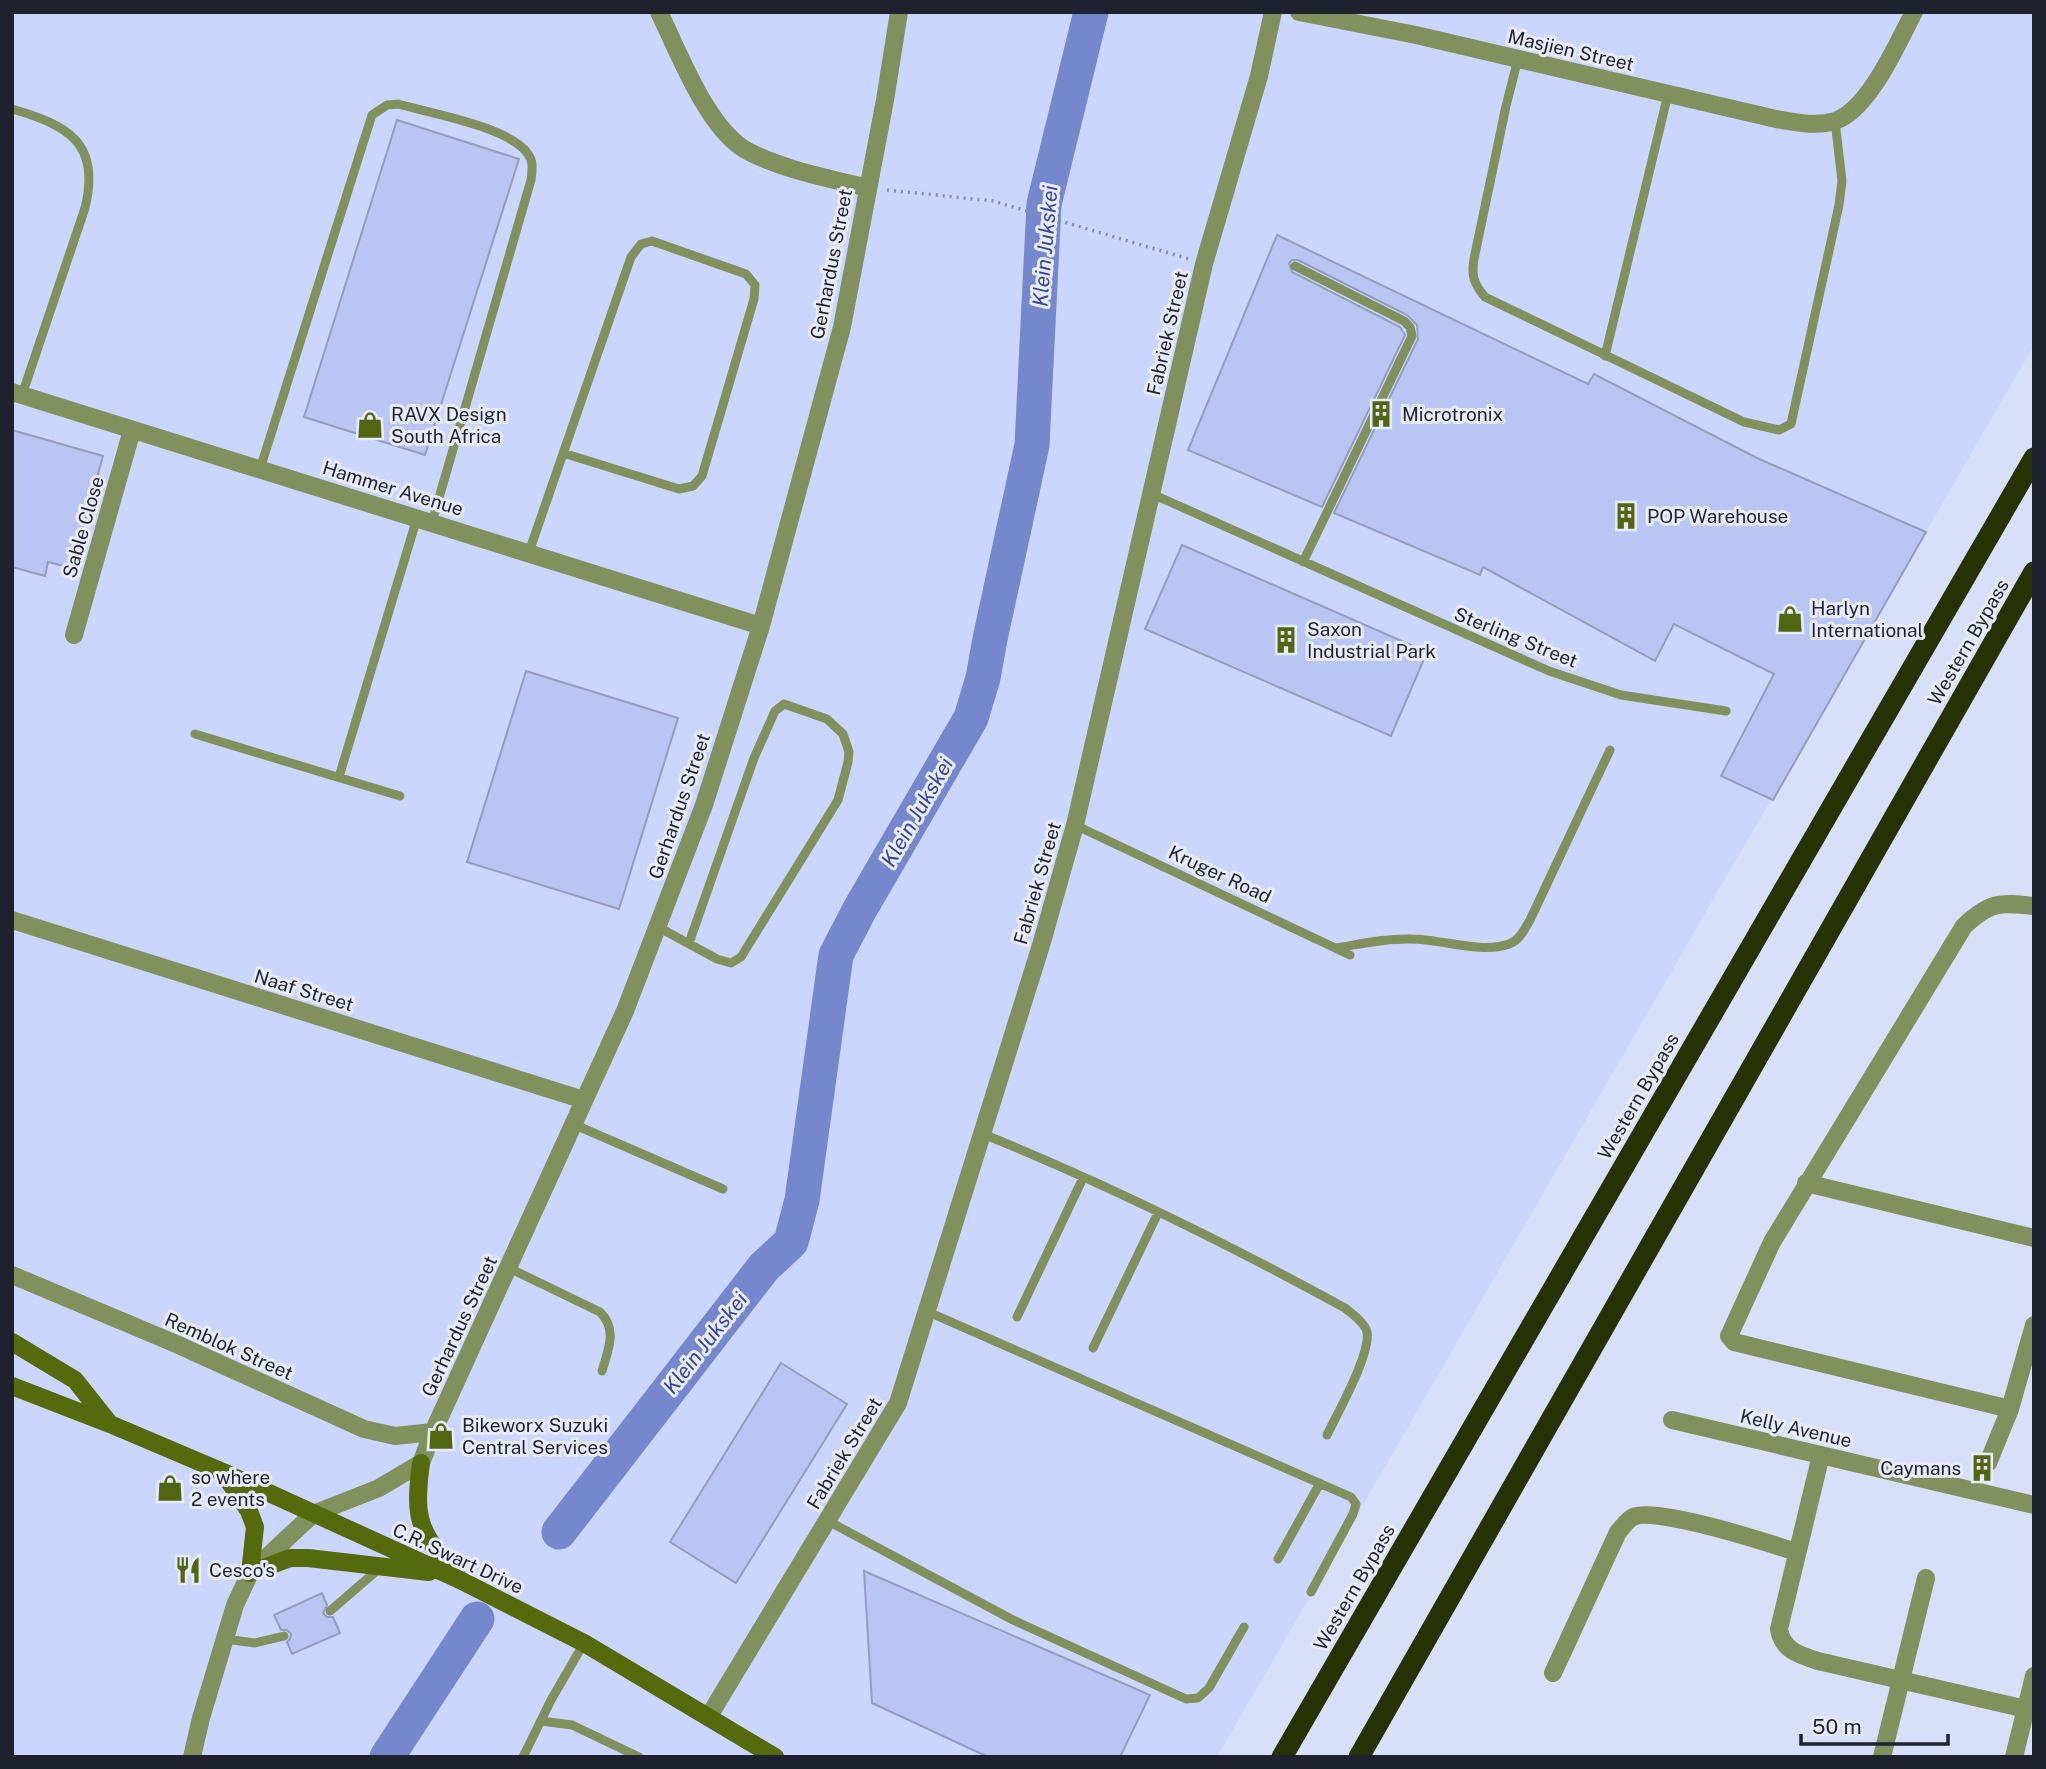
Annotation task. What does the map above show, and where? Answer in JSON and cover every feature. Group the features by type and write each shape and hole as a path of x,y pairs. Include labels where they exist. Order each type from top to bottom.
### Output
{"highway":[{"name":"Western Bypass","path":"1282,1757 2034,458"},
{"name":"Western Bypass","path":"1359,1757 2034,572"}],"street":[{"path":"659,12 714,119 730,138 758,156 868,188"},
{"name":"Gerhardus Street","path":"421,1463 625,1011 704,806 761,626 842,327 886,100 898,12"},
{"name":"Fabriek Street","path":"709,1716 898,1403 983,1133 1075,825 1205,264 1259,76 1273,12"},
{"name":"Masjien Street","path":"1299,12 1797,122 1817,124 1835,121"},
{"path":"1835,121 1854,108 1865,95 1888,61 1914,12"},
{"name":"Hammer Avenue","path":"17,393 761,626"},
{"name":"Sable Close","path":"74,635 132,429"},
{"path":"2010,1409 1734,1342 1729,1331 1766,1253 1806,1183 1964,926 1983,909 1996,903 2034,906"},
{"name":"Naaf Street","path":"12,920 584,1100"},
{"path":"1806,1183 2034,1238"},
{"name":"Remblok Street","path":"12,1275 174,1343 364,1429 395,1436 433,1432"},
{"path":"1983,1476 2010,1409 2034,1325"},
{"name":"C.R. Swart Drive","path":"12,1342 75,1380 110,1424"},
{"name":"C.R. Swart Drive","path":"12,1386 223,1472 453,1577 584,1643 775,1757"},
{"name":"Kelly Avenue","path":"1672,1420 1821,1455 1983,1476 2034,1505"},
{"path":"1821,1455 1779,1629 1780,1639 1786,1647 1818,1661 2025,1709"},
{"path":"250,1573 313,1514 379,1488 421,1463"},
{"path":"421,1463 417,1493 424,1534 453,1577"},
{"path":"192,1757 225,1639 250,1573 255,1527 249,1511 223,1472"},
{"path":"1553,1673 1618,1532 1633,1517 1652,1514 1678,1519 1796,1552"},
{"path":"250,1573 290,1558 308,1558 453,1577"},
{"path":"1882,1757 1926,1578"},
{"path":"2014,1757 2034,1676"}],"lane":[{"path":"1518,59 1474,259 1472,274 1475,286 1485,297 1744,422 1779,430 1791,424 1839,205 1842,181 1835,121"},
{"path":"1605,356 1668,94"},
{"path":"260,469 372,116 387,105 398,104 484,128 513,140 529,155 533,165 531,180 424,520 403,565 339,777"},
{"path":"12,109 39,117 62,128 77,140 89,169 89,190 85,208 17,393"},
{"path":"529,552 563,453 631,257 641,244 652,241 746,274 755,285 754,299 702,475 693,486 679,489 563,453"},
{"path":"1295,266 1404,321 1410,327 1412,336 1303,562"},
{"name":"Sterling Street","path":"1150,493 1488,646 1571,679 1620,695 1726,711"},
{"path":"658,926 717,958 731,963 737,961 810,849 838,800 849,752 843,734 827,719 784,704 775,711 754,758 690,943"},
{"path":"195,734 400,796"},
{"path":"1336,948 1407,939 1492,947 1507,945 1516,940 1530,920 1610,750"},
{"name":"Kruger Road","path":"1075,825 1350,955"},
{"path":"573,1124 723,1188"},
{"path":"983,1133 1039,1156 1158,1213 1335,1303 1356,1318 1367,1329 1367,1340 1363,1356 1327,1435"},
{"path":"1017,1317 1083,1178"},
{"path":"1093,1348 1158,1213"},
{"path":"509,1268 600,1312 605,1317 612,1335 603,1371"},
{"path":"926,1311 1351,1497 1356,1504 1353,1514 1311,1592"},
{"path":"1278,1559 1320,1483"},
{"path":"828,1521 1013,1620 1186,1699 1198,1698 1209,1688 1244,1627"},
{"path":"330,1611 383,1566"},
{"path":"225,1639 255,1643 284,1636"},
{"path":"523,1757 584,1643"},
{"path":"541,1721 572,1725 639,1757"}],"path":[{"path":"868,188 993,201 1205,264"}],"shaded area":[{"path":"12,12 2034,12 2034,345 1217,1757 12,1757"}],"building":[{"path":"397,120 519,159 425,455 304,417"},
{"path":"1277,235 1588,384 1594,374 1757,458 1926,532 1773,800 1721,776 1774,674 1674,624 1655,661 1483,567 1480,575 1334,513 1418,339 1417,325 1407,315 1298,260 1289,263 1292,272 1400,327 1405,335 1322,507 1188,450"},
{"path":"12,430 103,456 72,568 48,562 45,576 12,567"},
{"name":"Saxon Industrial Park","path":"1182,545 1427,652 1391,736 1145,629"},
{"path":"526,671 678,718 619,909 467,862"},
{"path":"781,1363 847,1404 736,1583 670,1542"},
{"path":"864,1571 1150,1695 1120,1757 988,1757 872,1703"},
{"path":"322,1593 327,1605 323,1613 327,1617 333,1617 340,1633 292,1654 287,1642 291,1634 287,1630 281,1630 274,1615"}],"waterway":[{"name":"Klein Jukskei","path":"559,1532 764,1267 791,1242 802,1200 836,955 971,718 983,678 1032,445 1044,204 1091,12"},
{"name":"Klein Jukskei","path":"387,1757 477,1619"}],"place":[{"name":"Microtronix","path":"1381,414"},
{"name":"RAVX Design South Africa","path":"370,425"},
{"name":"POP Warehouse","path":"1626,516"},
{"name":"Harlyn International","path":"1790,619"},
{"name":"Saxon Industrial Park","path":"1286,640"},
{"name":"Bikeworx Suzuki Central Services","path":"441,1436"},
{"name":"Caymans","path":"1982,1468"},
{"name":"so where 2 events","path":"170,1488"},
{"name":"Cesco's","path":"188,1570"}]}
